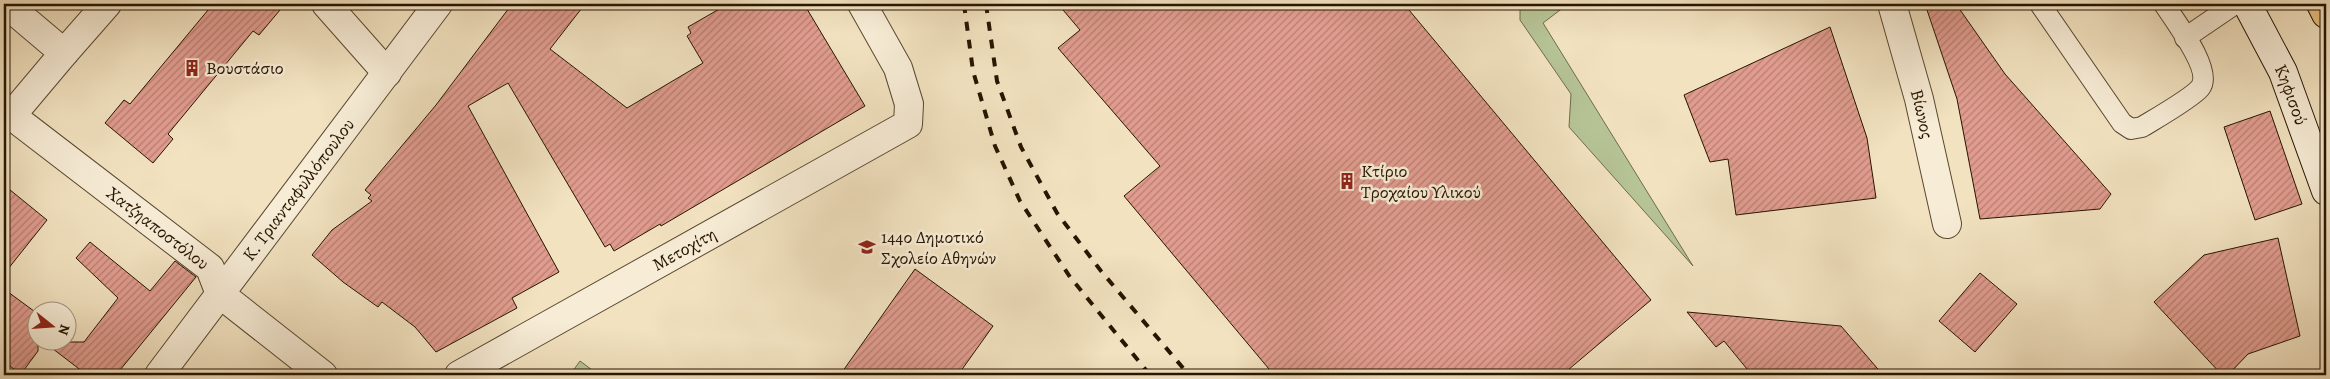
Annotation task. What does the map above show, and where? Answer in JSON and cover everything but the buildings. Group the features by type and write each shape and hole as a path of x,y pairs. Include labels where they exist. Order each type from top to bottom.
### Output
{"highway":[{"path":"2322,4 2326,14"}],"street":[{"path":"4,8 7,4 64,53"},
{"path":"8,113 107,4"},
{"path":"326,4 387,73"},
{"name":"Κ. Τριανταφυλλόπουλου","path":"159,375 438,4"},
{"name":"Μετοχίτη","path":"459,375 908,124 910,104 898,68 862,4"},
{"name":"Βίωνος","path":"1892,4 1919,99 1947,224"},
{"name":"Κηφισού","path":"2247,4 2283,72 2326,191"},
{"name":"Χατζηαποστόλου","path":"8,113 210,268 220,294"},
{"path":"220,294 323,375"}],"lane":[{"path":"2040,4 2122,123 2131,128 2142,127 2200,88 2205,76 2201,63 2164,4"},
{"path":"2185,38 2235,4"}],"green space":[{"path":"1522,4 1568,4 1543,23 1693,266 1569,127 1571,94 1520,20 1520,6"},
{"path":"580,361 599,375 570,375"}],"railway":[{"path":"964,4 973,71 995,146 1020,201 1070,277 1150,375"},
{"path":"986,4 997,81 1021,147 1057,213 1101,271 1189,375"}],"place":[{"name":"Βουστάσιο","path":"192,68"},
{"name":"Κτίριο Τροχαίου Υλικού","path":"1347,181"},
{"name":"144ο Δημοτικό Σχολείο Αθηνών","path":"867,247"}]}
